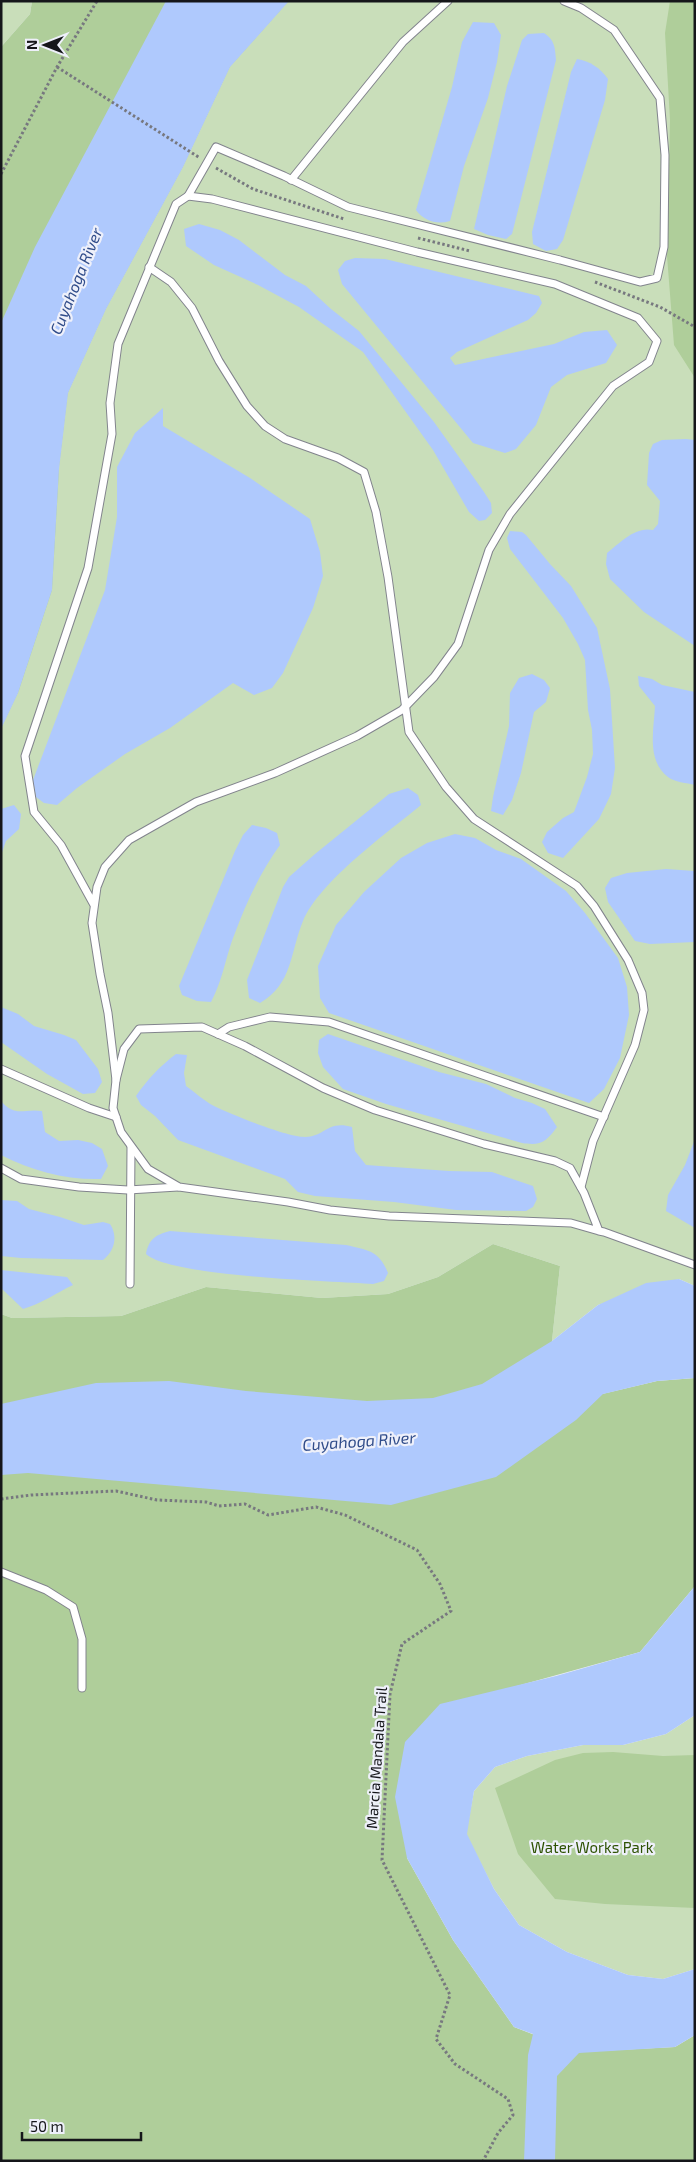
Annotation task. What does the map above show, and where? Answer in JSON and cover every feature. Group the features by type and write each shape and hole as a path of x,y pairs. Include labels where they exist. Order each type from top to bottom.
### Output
{"lane":[{"path":"291,180 403,42 448,1"},
{"path":"94,905 61,845 34,812 24,756 88,568 112,434 110,403 118,344 176,204 188,196 216,147 348,207 640,282 657,278 664,247 665,155 660,98 614,30 581,8 564,1"},
{"path":"116,1080 108,1012 92,923 97,887 105,867 129,840 196,802 275,773 357,736 406,707 434,677 458,644 489,550 510,514 613,386 649,362 657,341 638,318 554,284 417,252 212,199 188,196"},
{"path":"149,267 171,282 192,308 219,361 247,406 265,426 285,439 338,458 364,472 376,512 388,577 409,732 446,787 474,820 577,886 594,906 628,960 642,994 644,1010 635,1045 593,1141 580,1187"},
{"path":"218,1034 230,1027 270,1017 329,1022 604,1117"},
{"path":"179,1187 148,1170 121,1132 113,1108 116,1080 124,1049 139,1029 202,1027 245,1046 323,1088 375,1110 484,1144 555,1161 570,1168 599,1231"},
{"path":"1,1068 89,1108 116,1117"},
{"path":"130,1284 131,1147"},
{"path":"1,1168 21,1179 79,1187 130,1190 179,1187 288,1202 330,1210 460,1220 571,1223 695,1265"},
{"path":"1,1572 46,1590 73,1607 82,1639 82,1688"}],"path":[{"path":"1,174 57,67 97,1"},
{"path":"57,67 200,158"},
{"name":"Marcia Mandala Trail","path":"1,1499 31,1495 116,1491 157,1500 206,1502 219,1506 245,1504 268,1515 316,1507 345,1515 417,1550 440,1584 451,1611 402,1644 390,1694 382,1860 450,1995 436,2039 455,2064 508,2099 513,2115 498,2132 484,2161"}],"green space":[{"path":"1,1 32,1 30,14 1,47"},
{"path":"32,1 289,1 230,67 183,167 106,309 68,393 59,469 52,590 18,693 1,729 1,47 30,14"},
{"path":"289,1 695,1 695,1286 679,1279 598,1305 552,1341 560,1266 493,1244 438,1277 388,1294 322,1298 206,1287 121,1316 12,1318 1,1314 1,729 18,693 59,469 68,393 106,309 183,167 230,67"},
{"path":"670,1 695,1 695,378 674,345 667,256 670,120 665,33"},
{"path":"493,1244 560,1266 552,1341 602,1394 657,1381 695,1378 695,1586 640,1652 506,1689 407,1858 453,1940 514,2027 579,2052 675,2047 695,2035 695,2161 1,2161 1,1314 12,1318 121,1316 206,1287 322,1298 388,1294 438,1277"},
{"name":"Water Works Park","path":"695,1715 695,1969 663,1979 628,1975 567,1952 519,1925 494,1889 466,1834 474,1791 495,1767 527,1756 583,1745 623,1745 666,1734"},
{"path":"613,1752 663,1756 695,1755 695,1908 605,1904 555,1899 518,1854 495,1788 555,1760 583,1753"}],"water":[{"name":"Cuyahoga River","path":"166,1 289,1 230,67 183,167 106,309 68,393 59,469 52,590 18,693 1,729 1,323 35,247"},
{"path":"473,22 494,23 501,35 497,62 488,98 464,166 450,221 436,222 423,217 416,210 452,87 462,42"},
{"path":"544,33 552,41 556,60 512,234 506,239 488,235 474,229 507,86 522,40 528,34"},
{"path":"577,59 586,61 594,66 608,79 605,100 563,240 557,249 546,251 533,244 532,232 571,72"},
{"path":"199,224 220,230 239,240 285,275 306,286 359,331 434,422 484,492 491,503 492,513 485,520 479,521 469,512 433,450 363,352 299,307 258,285 214,265 186,246 184,229"},
{"path":"355,258 385,259 539,296 542,303 536,313 528,320 457,352 450,358 455,365 554,344 584,332 607,330 617,345 606,363 567,375 551,387 536,425 516,449 505,453 473,443 342,284 338,270 345,261"},
{"path":"163,408 163,426 250,478 310,519 320,552 323,576 313,608 283,673 272,688 254,695 233,683 170,728 125,754 77,788 57,805 44,803 36,797 33,780 105,590 117,517 117,467 135,433"},
{"path":"662,440 695,440 695,646 644,612 610,579 606,564 607,553 623,540 640,530 653,530 658,524 660,501 647,485 649,453 653,444"},
{"path":"510,531 522,532 526,535 571,586 597,628 610,689 615,768 611,794 599,819 563,858 548,853 542,842 547,832 563,818 574,812 593,754 585,660 563,618 510,549 507,538"},
{"path":"532,674 544,680 550,688 546,702 534,712 521,773 512,800 503,815 491,811 509,726 510,693 519,678"},
{"path":"638,676 652,679 662,685 695,692 695,785 671,779 661,770 654,753 653,744 655,706 639,686"},
{"path":"408,788 418,795 421,805 373,843 324,890 303,921 285,977 279,987 260,1003 249,998 247,980 283,887 289,877 389,794"},
{"path":"14,805 21,814 19,829 6,841 1,855 1,809"},
{"path":"252,825 277,833 280,845 260,876 244,910 211,1002 197,1001 182,995 179,986 235,851 243,835"},
{"path":"455,834 475,838 496,850 521,859 566,891 585,913 618,958 627,987 629,1015 620,1058 604,1089 589,1103 329,1013 320,998 318,966 336,925 364,892 401,858 427,843"},
{"path":"666,869 695,871 695,942 650,944 635,941 608,902 605,888 611,878 627,873"},
{"path":"1,1007 18,1014 34,1026 76,1040 98,1069 102,1082 95,1093 83,1094 47,1074 1,1042"},
{"path":"328,1034 439,1072 486,1084 515,1098 545,1109 557,1127 542,1142 534,1144 522,1143 386,1104 343,1089 323,1067 318,1053 319,1040"},
{"path":"176,1054 187,1055 184,1073 186,1086 210,1104 246,1120 273,1130 305,1137 312,1136 331,1127 344,1125 352,1127 355,1151 366,1165 492,1172 533,1186 537,1199 533,1207 526,1211 456,1210 394,1202 315,1196 298,1192 285,1179 178,1140 155,1116 141,1105 136,1096 154,1074"},
{"path":"1,1101 16,1111 42,1111 45,1132 59,1141 78,1140 92,1143 102,1149 108,1166 101,1179 75,1178 37,1170 1,1155"},
{"path":"695,1139 695,1228 666,1211 668,1195 685,1165"},
{"path":"1,1200 17,1201 29,1209 84,1225 103,1222 110,1224 114,1233 113,1248 103,1260 1,1256"},
{"path":"170,1231 346,1245 372,1252 381,1260 388,1273 384,1281 373,1284 218,1273 186,1268 161,1262 146,1254 154,1238"},
{"path":"1,1270 67,1277 73,1285 23,1309 1,1288"},
{"name":"Cuyahoga River","path":"679,1279 695,1286 695,1378 657,1381 603,1394 576,1420 496,1477 391,1505 28,1473 1,1475 1,1404 96,1383 169,1381 246,1391 367,1401 433,1398 482,1384 552,1341 598,1305 646,1283"},
{"path":"695,1586 695,1715 666,1734 623,1745 583,1745 527,1756 495,1767 474,1791 467,1834 494,1889 519,1925 567,1952 628,1975 663,1979 695,1969 695,2035 675,2047 579,2053 557,2076 555,2161 524,2161 528,2055 533,2034 514,2027 453,1940 407,1858 395,1797 405,1742 440,1704 556,1676 640,1652"}]}
